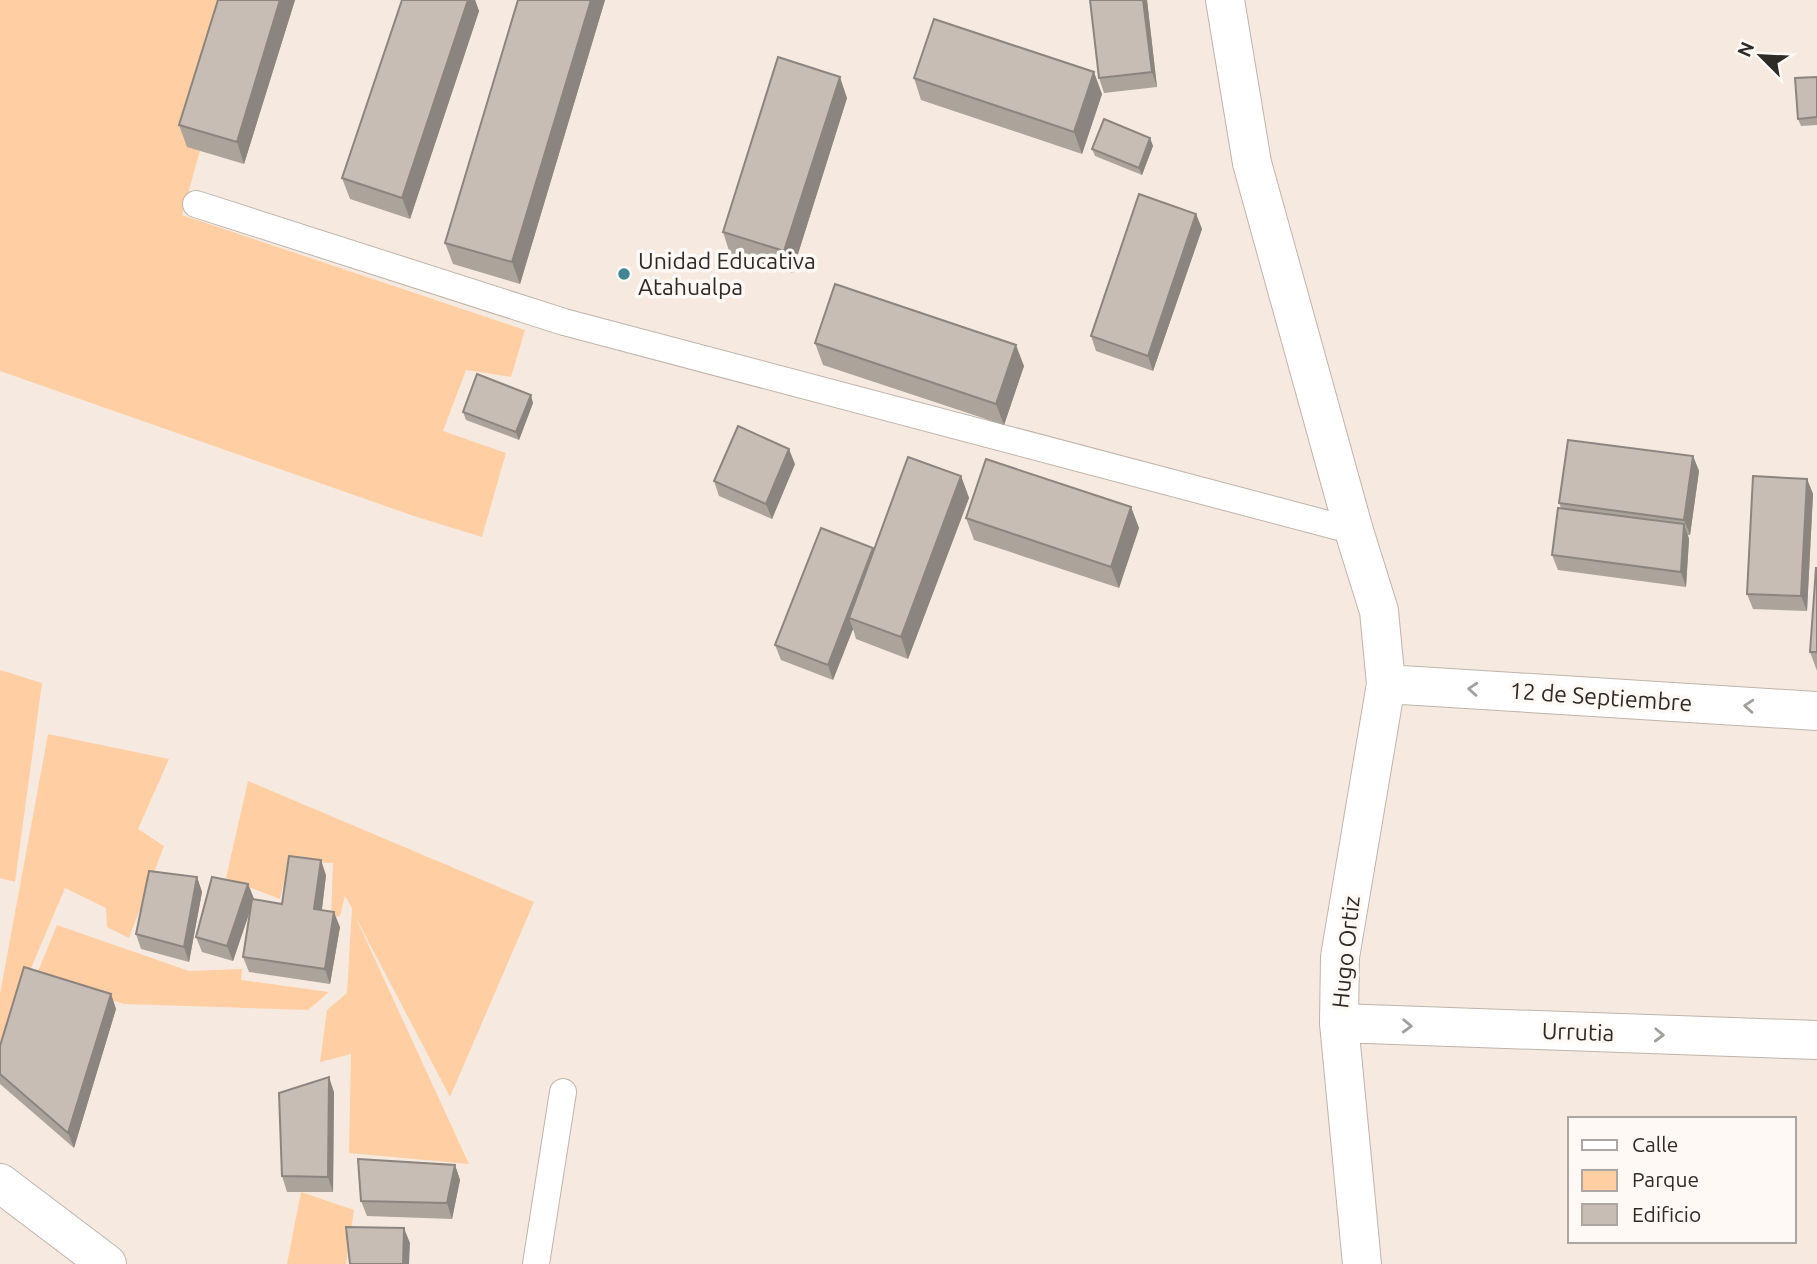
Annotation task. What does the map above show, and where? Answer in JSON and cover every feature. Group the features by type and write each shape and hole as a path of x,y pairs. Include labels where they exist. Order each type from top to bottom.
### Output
{"street":[{"name":"Hugo Ortiz","path":"1226,0 1252,163 1378,611 1386,684 1340,957 1339,1023 1362,1264"},
{"name":"12 de Septiembre","path":"1386,684 1817,710"},
{"name":"Urrutia","path":"1339,1023 1817,1040"},
{"path":"0,1183 107,1264"}],"lane":[{"path":"196,204 564,322 1354,531"},
{"path":"536,1264 563,1092"}],"green space":[{"path":"0,0 242,0 182,215 525,330 511,377 466,370 443,431 506,453 482,537 414,516 0,371"},
{"path":"0,670 42,683 15,882 0,878"},
{"path":"48,734 169,759 138,829 164,846 129,938 107,927 106,908 65,888 0,1051 0,994"},
{"path":"248,781 534,902 450,1097 355,916 469,1164 349,1153 351,1054 320,1062 327,1010 347,993 352,908 345,896 340,916 331,918 333,863 289,861 280,899 226,878"},
{"path":"57,925 189,971 242,969 241,980 329,992 308,1010 124,1004 36,976"},
{"path":"301,1192 354,1210 346,1264 287,1264"}],"building":[{"path":"218,0 280,0 237,142 179,125"},
{"path":"402,0 468,0 402,198 342,178"},
{"path":"518,0 591,0 512,262 445,243"},
{"path":"1090,0 1143,0 1152,72 1099,78"},
{"path":"934,19 1094,72 1074,132 914,78"},
{"path":"778,57 840,77 784,251 723,232"},
{"path":"1817,77 1817,117 1798,119 1795,78"},
{"path":"1104,119 1150,138 1139,168 1092,149"},
{"path":"1139,194 1196,214 1148,356 1091,336"},
{"path":"835,284 1016,345 996,404 815,343"},
{"path":"477,374 531,395 516,432 463,412"},
{"path":"738,426 789,449 766,504 714,481"},
{"path":"1568,440 1693,456 1684,520 1559,503"},
{"path":"908,457 961,476 901,637 849,618"},
{"path":"986,459 1131,507 1111,567 966,518"},
{"path":"1753,476 1807,479 1801,596 1747,594"},
{"path":"1558,508 1684,524 1681,572 1552,555"},
{"path":"821,528 873,548 828,665 775,645"},
{"path":"1816,568 1817,652 1810,652"},
{"path":"289,856 321,860 314,909 334,912 325,969 243,957 252,899 282,904"},
{"path":"149,871 197,877 184,947 136,934"},
{"path":"212,877 248,884 227,946 196,937"},
{"path":"24,967 111,994 68,1133 0,1074 0,1046"},
{"path":"329,1077 328,1177 282,1176 279,1093"},
{"path":"358,1159 455,1165 447,1203 361,1201"},
{"path":"346,1227 404,1228 403,1264 350,1264"}],"place":[{"name":"Unidad Educativa Atahualpa","path":"624,274"}]}
